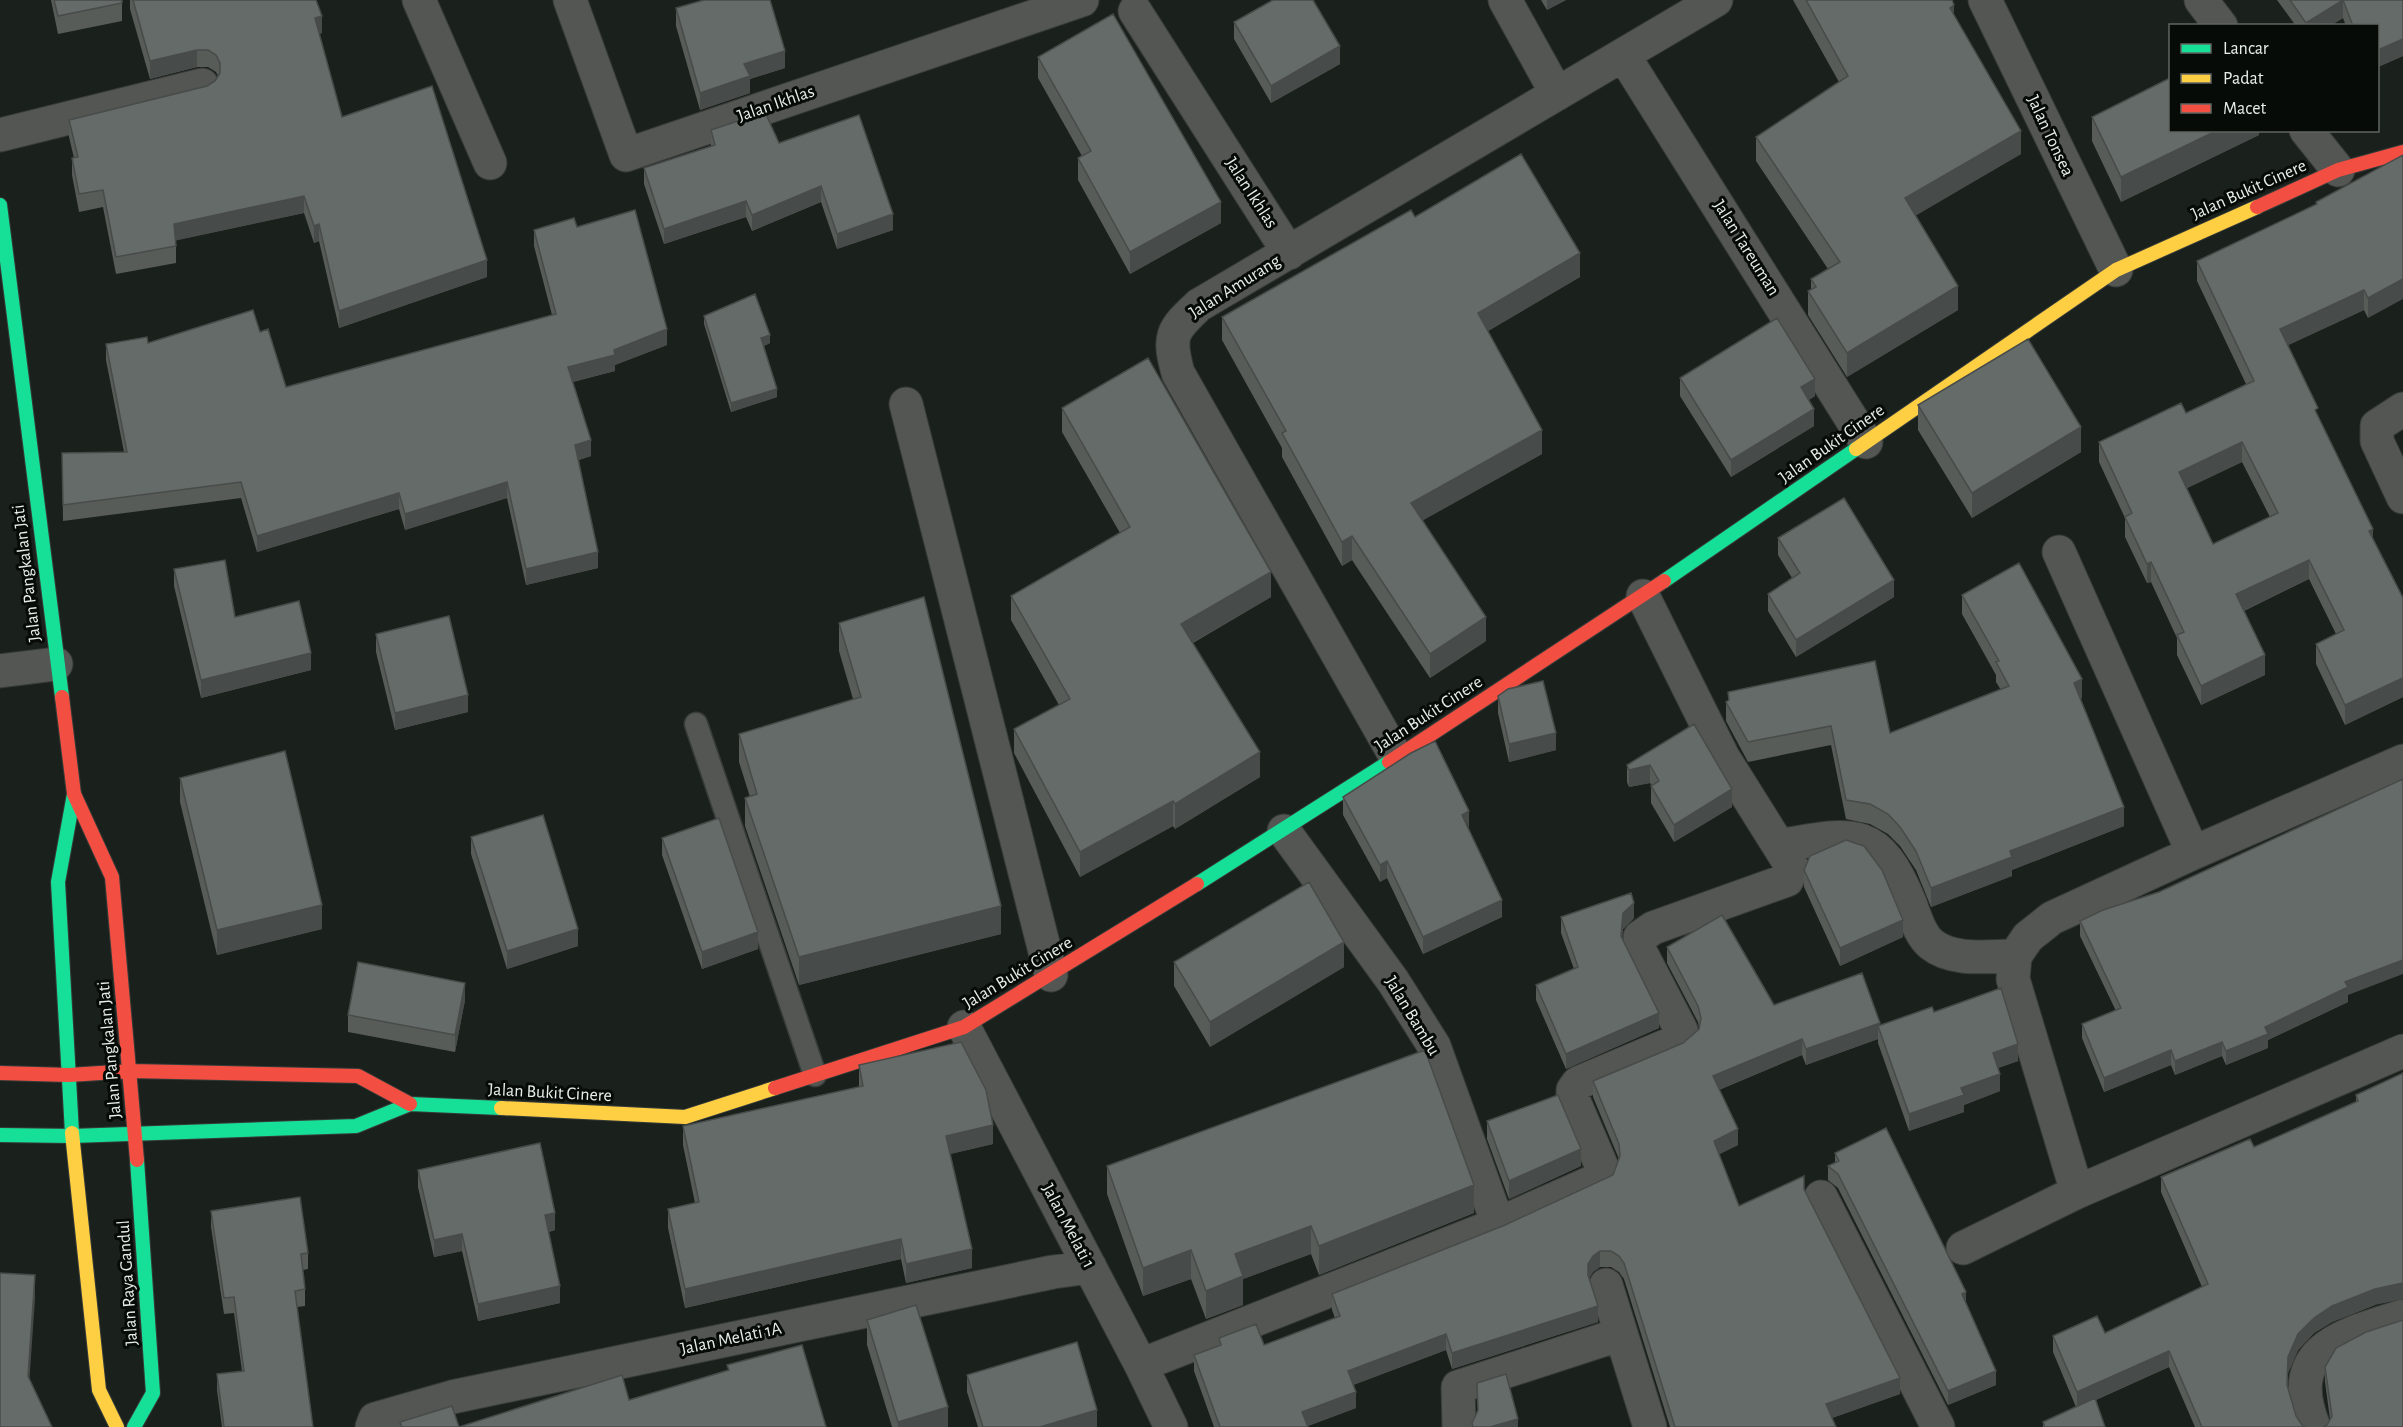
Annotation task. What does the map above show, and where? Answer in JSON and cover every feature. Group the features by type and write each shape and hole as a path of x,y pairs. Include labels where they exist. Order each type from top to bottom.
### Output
{"street":[{"path":"419,0 490,163"},
{"name":"Jalan Ikhlas","path":"570,0 626,155 1082,0"},
{"path":"1505,0 1557,94"},
{"name":"Jalan Amurang","path":"1396,757 1178,373 1171,348 1177,325 1199,305 1716,0"},
{"name":"Jalan Tonsea","path":"1985,0 2116,270"},
{"path":"2200,0 2219,24"},
{"name":"Jalan Ikhlas","path":"1135,11 1289,253"},
{"name":"Jalan Tareuman","path":"1624,56 1866,442"},
{"path":"0,135 202,85"},
{"path":"2308,132 2338,170"},
{"name":"Jalan Bukit Cinere","path":"0,1135 72,1136 356,1126 410,1104 685,1117 964,1027 1284,831 1643,596 2116,270 2338,170 2403,152"},
{"name":"Jalan Pangkalan Jati","path":"0,205 74,794 112,877 135,1132"},
{"path":"906,404 1051,975"},
{"path":"2403,409 2377,426 2377,441 2403,497"},
{"path":"2059,552 2193,853"},
{"path":"1142,1365 1498,1224 1599,1179 1603,1174 1573,1099 1573,1090 1578,1083 1682,1037 1682,1030 1640,951 1640,937 1653,928 1787,880 1792,867 1724,757 1643,596"},
{"path":"0,671 56,664"},
{"path":"2077,1192 2013,979 2015,956 2028,937 2052,918 2403,761"},
{"name":"Jalan Pangkalan Jati","path":"72,1136 58,882 74,794"},
{"name":"Jalan Bambu","path":"1284,831 1393,981 1434,1046 1498,1224"},
{"path":"1780,846 1836,835 1869,842 1880,849 1897,870 1921,931 1931,944 1956,956 2015,956"},
{"name":"Jalan Melati 1","path":"964,1027 1142,1365 1171,1427"},
{"path":"1963,1248 2077,1192 2403,1050"},
{"name":"Jalan Bukit Cinere","path":"0,1073 69,1075 131,1071 358,1076 410,1104"},
{"name":"Jalan Raya Gandul","path":"134,1427 153,1393 135,1132"},
{"path":"72,1136 99,1390 117,1427"},
{"path":"1821,1197 1938,1427"},
{"name":"Jalan Melati 1A","path":"373,1423 452,1397 1053,1272 1090,1267"},
{"path":"1606,1285 1650,1427"},
{"path":"2314,1427 2305,1405 2305,1379 2318,1354 2339,1338 2362,1328 2403,1316"},
{"path":"1459,1427 1458,1387 1621,1334"}],"lane":[{"path":"696,724 815,1075"}],"building":[{"path":"54,0 122,0 122,3 58,16"},
{"path":"133,0 316,0 322,16 315,18 342,117 432,86 487,260 339,311 319,224 314,226 304,196 174,224 176,246 116,257 103,190 79,194 72,158 78,157 69,120 207,86 215,81 220,73 220,63 216,55 208,50 197,50 150,61"},
{"path":"704,0 770,0 785,51 744,64 750,76 700,93 676,8"},
{"path":"1273,0 1313,0 1340,46 1271,86 1234,22"},
{"path":"1806,0 1952,0 1954,5 1950,8 2021,131 1905,198 1958,286 1847,353 1808,291 1816,287 1811,279 1840,262 1756,137 1848,76"},
{"path":"2290,0 2343,0 2306,23"},
{"path":"2343,0 2403,0 2403,39 2379,50 2379,24 2352,24"},
{"path":"1113,14 1221,202 1130,252 1078,158 1091,151 1038,57"},
{"path":"2169,78 2169,132 2214,132 2121,177 2092,117"},
{"path":"765,112 779,143 859,115 893,214 837,234 821,186 752,215 746,201 664,229 644,168 715,145 711,130"},
{"path":"1521,154 1580,253 1478,313 1542,430 1411,503 1486,617 1430,654 1352,536 1342,542 1282,433 1286,431 1222,317 1411,210 1415,217"},
{"path":"2403,155 2403,279 2368,298 2364,290 2280,329 2318,408 2315,410 2373,529 2369,531 2403,598 2403,678 2345,705 2316,644 2344,630 2309,560 2236,594 2265,655 2201,686 2177,635 2184,632 2151,562 2147,564 2125,517 2132,513 2099,442 2181,403 2186,413 2254,381 2197,261 2317,204 2316,202","holes":["2242,442 2278,513 2213,544 2179,472"]},
{"path":"635,210 667,329 614,350 615,355 568,367 591,440 575,445 598,552 526,569 507,482 405,514 399,493 257,536 241,482 63,505 62,453 127,452 106,344 147,337 148,343 253,310 260,332 268,329 286,387 556,314 534,230 574,218 577,227"},
{"path":"755,294 770,335 761,338 777,389 731,403 704,316"},
{"path":"1777,318 1815,379 1801,387 1814,409 1731,460 1680,378"},
{"path":"2028,339 2081,427 1972,493 1918,405"},
{"path":"1148,358 1271,572 1181,624 1260,752 1175,804 1173,801 1080,852 1014,729 1070,699 1011,596 1130,527 1062,408"},
{"path":"1844,498 1894,580 1796,640 1768,594 1800,573 1778,538"},
{"path":"225,560 235,617 299,601 311,653 201,680 174,569"},
{"path":"2019,563 2082,679 2074,683 2124,807 2010,851 2012,857 1931,888 1916,851 1888,814 1870,804 1846,800 1831,726 1748,742 1726,702 1729,700 1728,692 1875,661 1890,733 2009,686 1996,662 1999,661 1962,595"},
{"path":"924,597 1001,906 799,957 745,798 757,794 739,734 861,697 839,623"},
{"path":"449,616 468,695 395,713 376,634"},
{"path":"1543,681 1556,733 1509,744 1498,696 1508,689"},
{"path":"1694,724 1732,789 1674,825 1651,786 1659,781 1650,765 1629,770 1627,765"},
{"path":"1435,741 1469,811 1462,815 1502,900 1423,937 1387,861 1380,865 1343,797 1411,753"},
{"path":"285,751 322,905 217,930 180,778"},
{"path":"2403,779 2403,960 2345,982 2348,987 2265,1027 2268,1034 2226,1051 2222,1042 2175,1061 2171,1050 2104,1078 2082,1024 2121,1008 2080,921 2103,910 2159,892"},
{"path":"543,815 578,929 507,951 471,837"},
{"path":"719,818 758,932 702,952 662,838"},
{"path":"1846,840 1864,846 1882,870 1903,920 1840,948 1804,870 1810,856"},
{"path":"1309,882 1344,942 1210,1022 1174,962"},
{"path":"1631,893 1634,903 1623,913 1621,936 1659,1013 1566,1054 1536,985 1578,967 1561,917"},
{"path":"1722,915 1774,1005 1862,973 1880,1023 1806,1049 1802,1039 1713,1076 1738,1129 1714,1141 1739,1206 1804,1176 1804,1189 1900,1378 1826,1404 1836,1427 1675,1427 1624,1263 1611,1251 1600,1251 1588,1264 1588,1275 1598,1306 1452,1353 1446,1334 1348,1371 1356,1392 1302,1412 1308,1427 1220,1427 1194,1355 1221,1345 1219,1338 1256,1324 1264,1345 1340,1316 1332,1294 1505,1225 1613,1175 1620,1156 1619,1144 1593,1081 1683,1043 1699,1029 1701,1018 1698,1006 1667,947"},
{"path":"358,962 465,983 455,1035 348,1015"},
{"path":"2001,988 2018,1044 1993,1053 2000,1074 1961,1088 1964,1095 1909,1114 1878,1026 1932,1007 1934,1012"},
{"path":"961,1042 986,1090 993,1125 946,1136 972,1249 906,1264 901,1239 685,1289 668,1209 699,1202 683,1126 863,1086 859,1065"},
{"path":"1425,1050 1474,1185 1319,1246 1311,1226 1235,1254 1243,1276 1206,1291 1191,1250 1143,1268 1107,1166"},
{"path":"2403,1073 2403,1283 2375,1289 2332,1306 2314,1318 2298,1334 2288,1357 2287,1385 2296,1416 2305,1427 2202,1427 2169,1351 2077,1392 2053,1336 2097,1316 2105,1333 2208,1284 2161,1177 2250,1139 2254,1147 2358,1101 2356,1095"},
{"path":"1558,1095 1581,1149 1509,1181 1487,1121"},
{"path":"1886,1128 1966,1292 1962,1294 1996,1371 1948,1391 1838,1174 1828,1166 1839,1161 1835,1153"},
{"path":"540,1143 555,1213 545,1215 560,1286 478,1304 462,1234 434,1240 418,1170"},
{"path":"300,1197 308,1253 301,1254 305,1289 295,1291 313,1427 224,1427 217,1374 244,1371 234,1297 224,1298 211,1211"},
{"path":"0,1273 35,1275 28,1376 52,1427 0,1427"},
{"path":"916,1305 948,1407 898,1422 867,1320"},
{"path":"2403,1320 2403,1427 2323,1427 2327,1425 2332,1416 2325,1367 2336,1348 2366,1332"},
{"path":"1077,1342 1097,1410 1040,1427 983,1427 967,1375"},
{"path":"802,1345 826,1427 459,1427 622,1375 629,1400 729,1370 727,1365"},
{"path":"1506,1374 1518,1419 1490,1427 1473,1427 1472,1423 1478,1410 1477,1383"},
{"path":"2095,1398 2105,1427 2045,1427 2043,1422"},
{"path":"452,1406 459,1427 402,1427 400,1422"}],"traffic: fast":[{"path":"0,205 62,697"},
{"path":"1664,581 1856,449"},
{"path":"1197,884 1389,762"},
{"path":"72,1133 58,882 74,794"},
{"path":"0,1135 72,1136 356,1126 410,1104 501,1108"},
{"path":"134,1427 153,1393 137,1160"}],"traffic: slow":[{"path":"1856,449 2116,270 2257,207"},
{"path":"501,1108 685,1117 775,1088"},
{"path":"72,1133 99,1390 117,1427"}],"traffic: jam":[{"path":"2257,207 2338,170 2403,152"},
{"path":"1389,762 1664,581"},
{"path":"62,697 74,794 112,877 137,1160"},
{"path":"775,1088 964,1027 1197,884"},
{"path":"0,1073 69,1075 131,1071 358,1076 410,1104"}]}
